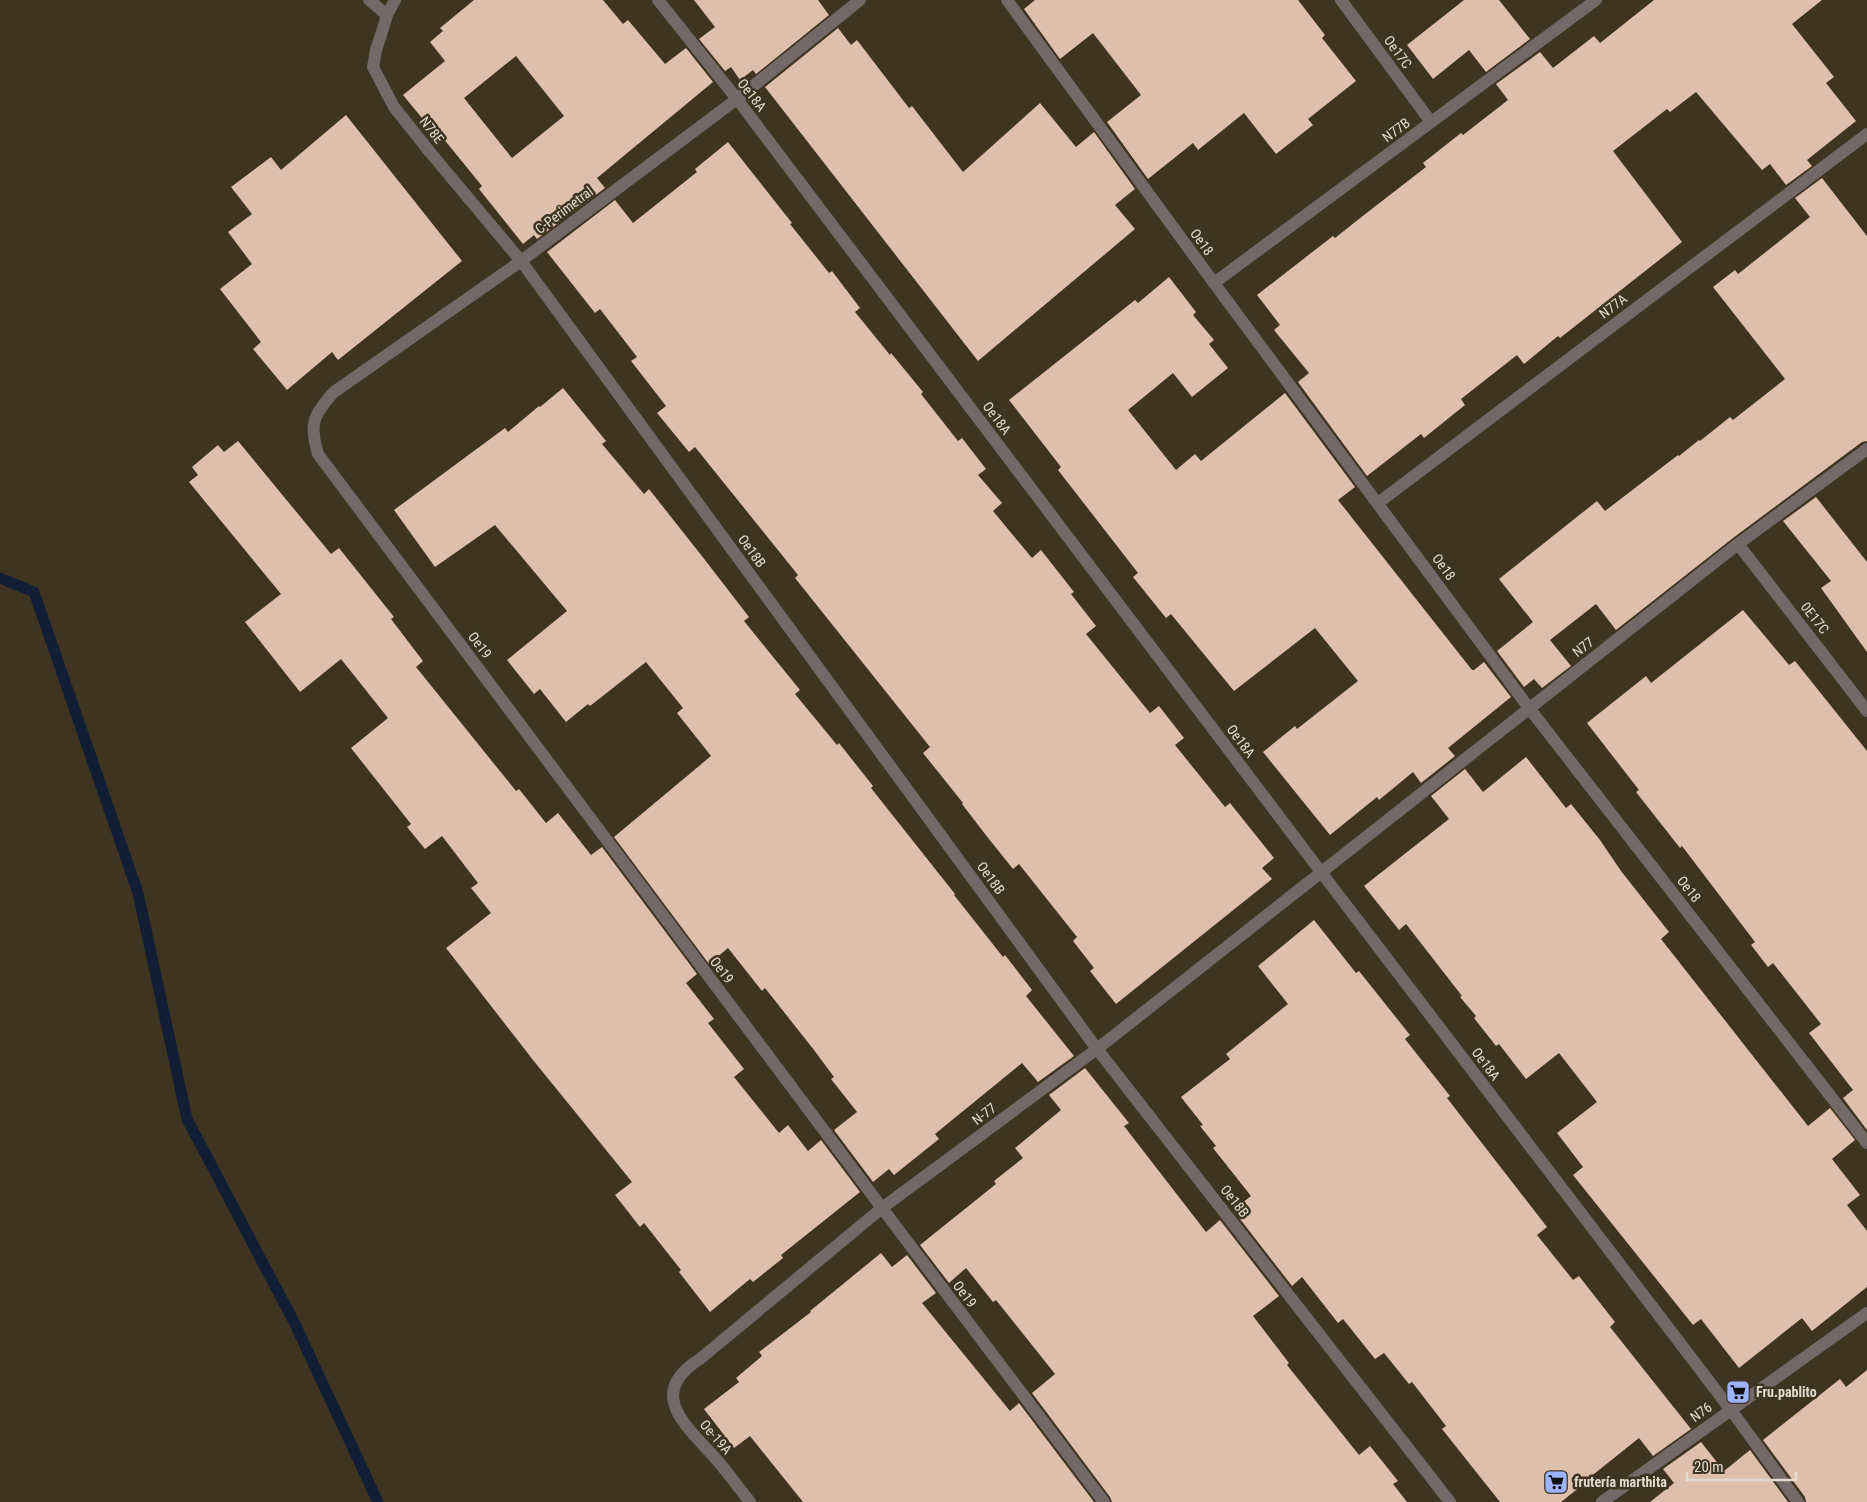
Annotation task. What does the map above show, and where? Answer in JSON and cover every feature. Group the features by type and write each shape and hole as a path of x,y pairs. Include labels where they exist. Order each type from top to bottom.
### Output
{"street":[{"path":"369,0 387,15"},
{"name":"N78E","path":"395,0 387,15 376,50 374,67 394,107 521,261"},
{"name":"Oe18A","path":"658,0 737,99 1321,872 1731,1410 1798,1502"},
{"name":"C-Perimetral","path":"318,454 313,438 313,423 319,408 334,392 521,261 737,99 860,0"},
{"name":"Oe18","path":"1007,0 1529,708 1867,1143"},
{"name":"Oe17C","path":"1341,0 1431,122"},
{"name":"N77B","path":"1214,283 1596,0"},
{"name":"N77A","path":"1378,503 1867,134"},
{"name":"Oe18B","path":"521,261 1097,1048 1450,1502"},
{"name":"N77","path":"1321,872 1738,544 1867,449"},
{"name":"Oe19","path":"318,454 1104,1502"},
{"name":"0E17C","path":"1738,544 1867,711"},
{"name":"N-77","path":"674,1387 679,1376 687,1368 882,1208 1097,1048 1321,872"},
{"name":"N76","path":"1602,1502 1867,1313"},
{"name":"Oe-19A","path":"674,1387 673,1399 676,1411 683,1422 717,1460 750,1502"}],"building":[{"path":"474,0 603,0 623,24 628,20 665,64 686,48 713,82 597,178 605,188 537,239 534,235 523,244 479,189 482,186 434,127 431,129 403,95 445,61 430,42 443,31 440,28","holes":["516,56 564,116 512,158 464,98"]},
{"path":"694,0 818,0 829,15 756,74 753,70 740,80 731,67 725,71 699,39 715,27"},
{"path":"1035,0 1298,0 1325,35 1322,38 1356,81 1308,119 1313,125 1276,154 1244,113 1198,150 1193,143 1148,179 1107,122 1141,95 1093,33 1060,59 1024,9"},
{"path":"1464,0 1499,0 1530,39 1486,72 1469,50 1433,79 1407,45"},
{"path":"1654,0 1822,0 1792,24 1834,77 1826,83 1856,121 1807,160 1812,166 1786,185 1770,164 1762,170 1696,92 1670,112 1667,109 1613,151 1682,242 1524,364 1517,355 1461,399 1465,405 1424,438 1421,434 1367,476 1298,382 1309,373 1274,330 1280,325 1257,295 1333,236 1335,238 1426,167 1423,163 1508,100 1496,84 1540,52 1553,68 1594,36 1600,43"},
{"path":"838,28 851,45 857,40 909,108 912,106 963,172 1040,103 1076,147 1094,132 1135,189 1115,205 1135,229 978,361 765,87"},
{"path":"346,115 462,261 338,360 332,352 287,390 253,349 261,342 220,289 252,264 228,232 252,214 231,187 271,157 281,170"},
{"path":"728,142 792,223 790,224 829,273 832,271 860,308 855,312 923,392 921,394 958,441 962,438 986,469 978,475 1002,503 993,511 1032,558 1041,550 1074,592 1071,594 1096,626 1086,634 1150,713 1159,706 1184,738 1175,745 1225,807 1230,803 1274,858 1262,868 1272,879 1116,1004 1090,971 1094,968 1073,941 1077,937 1019,864 1013,869 985,834 923,753 930,747 795,578 798,575 695,447 689,452 657,413 666,406 631,361 637,357 600,309 595,313 547,252 615,200 633,223 697,172 695,169"},
{"path":"1822,178 1867,236 1867,441 1862,442 1733,538 1616,630 1596,604 1550,640 1571,666 1542,688 1534,679 1524,687 1497,651 1533,622 1499,579 1597,501 1605,511 1730,417 1733,420 1785,379 1713,287 1735,270 1738,274 1810,217 1795,198"},
{"path":"1169,277 1196,312 1193,315 1214,340 1209,344 1228,368 1192,397 1173,373 1128,410 1176,470 1195,454 1201,461 1285,393 1355,487 1338,500 1472,670 1484,662 1511,697 1448,748 1455,756 1421,783 1413,772 1379,800 1377,797 1330,835 1263,752 1295,726 1297,729 1358,681 1315,628 1234,691 1171,614 1166,618 1133,577 1138,573 1058,470 1061,467 1009,400 1135,300 1138,303"},
{"path":"563,388 606,441 602,444 644,494 649,489 749,617 744,621 800,690 795,694 837,745 839,743 873,786 871,788 954,895 1032,990 1026,996 1074,1056 1038,1082 1022,1063 935,1134 939,1139 894,1175 889,1169 873,1182 834,1130 857,1112 831,1079 834,1077 814,1050 765,988 762,991 728,948 709,964 614,837 711,756 677,713 683,708 646,662 590,706 588,704 566,722 540,689 534,694 507,660 567,611 495,525 435,567 394,510 505,428 508,432"},
{"path":"238,441 331,554 339,548 394,617 391,619 423,661 416,667 516,791 519,789 546,823 558,813 591,855 602,847 697,974 686,983 714,1019 708,1023 744,1069 734,1077 779,1133 788,1125 808,1151 821,1140 860,1192 781,1255 783,1258 753,1282 750,1279 710,1312 679,1272 681,1270 644,1223 640,1227 615,1195 632,1182 533,1060 446,948 491,913 471,888 478,883 442,836 425,849 407,827 411,824 351,748 388,718 341,659 300,692 245,622 281,594 189,482 198,475 192,467 218,445 224,452"},
{"path":"1816,497 1867,562 1867,652 1821,588 1831,581 1783,521"},
{"path":"1743,610 1789,665 1795,661 1867,751 1867,1130 1843,1098 1853,1090 1809,1033 1821,1024 1773,963 1768,967 1751,945 1755,942 1682,846 1680,848 1636,792 1639,790 1587,723 1646,676 1651,683"},
{"path":"1526,757 1566,808 1571,804 1600,840 1621,871 1669,932 1661,939 1808,1126 1830,1108 1855,1140 1832,1159 1860,1195 1847,1205 1867,1231 1867,1287 1812,1331 1802,1318 1739,1368 1701,1319 1693,1325 1573,1175 1583,1167 1557,1133 1597,1102 1559,1053 1526,1079 1499,1044 1496,1046 1474,1018 1476,1016 1460,997 1462,996 1406,924 1399,930 1364,886 1449,819 1431,796 1465,769 1483,792"},
{"path":"1314,920 1356,973 1359,971 1410,1035 1405,1039 1450,1096 1447,1098 1547,1227 1537,1235 1573,1280 1579,1276 1615,1322 1610,1327 1691,1429 1653,1456 1639,1438 1561,1502 1500,1502 1442,1429 1446,1426 1412,1382 1409,1384 1384,1353 1375,1359 1343,1319 1338,1323 1302,1277 1292,1286 1233,1210 1251,1196 1213,1148 1216,1146 1200,1126 1203,1125 1181,1097 1230,1059 1226,1054 1288,1004 1258,966"},
{"path":"1085,1068 1129,1123 1124,1126 1206,1232 1220,1220 1279,1296 1253,1316 1289,1363 1287,1365 1359,1455 1370,1446 1398,1481 1393,1484 1407,1502 1112,1502 1032,1393 1055,1374 996,1300 993,1302 966,1268 949,1283 920,1245 996,1184 994,1181 1023,1158 1015,1148 1061,1110 1049,1095"},
{"path":"881,1253 892,1267 907,1255 936,1293 922,1303 1010,1411 1019,1403 1094,1502 803,1502 750,1436 734,1448 704,1409 739,1382 736,1378 762,1356 759,1352 811,1312"},
{"path":"1867,1370 1867,1502 1806,1502 1805,1497 1763,1440 1840,1379 1846,1387"},
{"path":"1701,1442 1724,1471 1750,1450 1788,1502 1650,1502 1674,1483 1663,1469"}],"waterway":[{"path":"0,578 34,592 138,893 187,1119 294,1322 378,1502"}],"place":[{"name":"Fru.pablito","path":"1738,1392"},
{"name":"frutería marthita","path":"1556,1482"}]}
